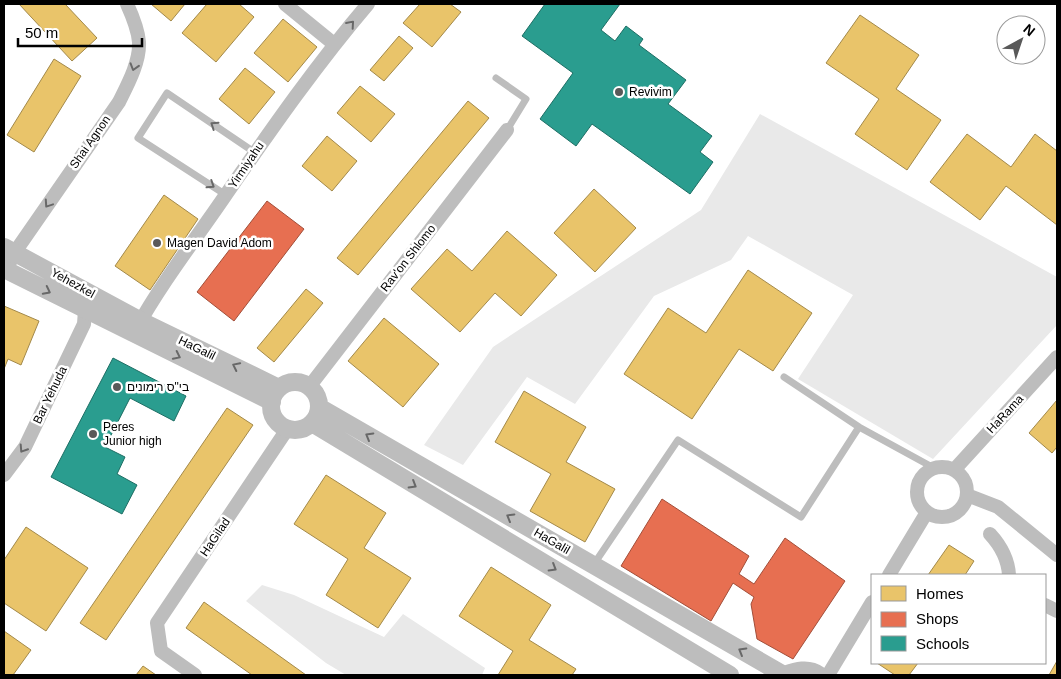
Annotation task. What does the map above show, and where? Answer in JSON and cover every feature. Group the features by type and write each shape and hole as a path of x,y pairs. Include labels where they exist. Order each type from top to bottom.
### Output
{"street":[{"name":"Shai Agnon","path":"5,270 9,249 119,102 131,77 136,62 139,42 134,20 127,4"},
{"path":"285,4 334,44"},
{"name":"Yirmiyahu","path":"137,327 162,286 254,152 334,44 368,4"},
{"name":"Rav'on Shlomo","path":"309,386 507,130"},
{"name":"Yehezkel","path":"9,249 137,327"},
{"name":"Yehezkel","path":"5,270 85,310 137,327"},
{"name":"Bar Yehuda","path":"4,475 25,447 84,324 85,310"},
{"name":"HaGalil","path":"137,327 276,395"},
{"name":"HaRama","path":"954,470 1057,357"},
{"path":"294,382 309,386 318,399 319,407 312,423 300,429 288,428 277,421 272,408 276,395 286,384 294,382"},
{"name":"HaGalil","path":"319,407 784,675"},
{"name":"HaGalil","path":"312,423 730,675"},
{"name":"HaGilad","path":"195,675 161,651 158,623 288,428"},
{"path":"934,468 954,470 963,478 966,486 965,503 951,516 940,518 927,512 918,502 917,490 920,479 926,472 934,468"},
{"path":"967,494 998,507 1057,554"},
{"path":"890,574 927,512"},
{"path":"990,534 1000,546 1008,564 1009,574"},
{"path":"828,675 871,604"},
{"path":"784,675 798,670 810,671 820,675"}],"lane":[{"path":"496,78 526,99 507,130"},
{"path":"226,195 138,138 167,93 254,152"},
{"path":"784,377 859,427 934,468"},
{"path":"593,565 678,440 801,517 859,427"}],"shaded area":[{"path":"760,114 1057,277 1057,325 933,459 798,379 853,295 748,236 731,260 654,296 575,404 527,377 463,465 424,445 493,347 701,210"},
{"path":"262,585 294,595 384,637 403,614 485,668 482,675 346,675 326,663 246,601"}],"building: Homes":[{"path":"19,4 65,4 97,38 72,61"},
{"path":"151,4 185,4 171,21"},
{"path":"207,4 239,4 254,17 216,62 182,33"},
{"path":"420,4 450,4 461,12 432,47 403,23"},
{"path":"860,15 919,55 896,89 941,120 907,170 855,134 879,99 826,63"},
{"path":"283,19 317,47 288,82 254,53"},
{"path":"399,36 413,48 384,81 370,70"},
{"path":"54,59 81,76 34,152 7,135"},
{"path":"245,68 275,92 249,124 219,99"},
{"path":"360,86 395,114 371,142 337,113"},
{"path":"468,101 489,118 358,275 337,258"},
{"path":"967,134 1011,167 1035,134 1057,151 1057,225 1006,186 980,220 930,182"},
{"path":"327,136 357,161 332,191 302,166"},
{"path":"594,189 636,228 595,272 554,233"},
{"name":"Magen David Adom","path":"164,195 198,219 150,290 115,266"},
{"path":"507,231 557,275 521,316 495,293 460,332 411,289 447,249 472,271"},
{"path":"748,270 812,313 773,371 739,349 692,419 624,374 668,308 706,333"},
{"path":"306,289 323,303 274,362 257,348"},
{"path":"4,306 39,321 21,365 8,359 4,369"},
{"path":"384,318 439,364 403,407 348,361"},
{"path":"524,391 586,427 566,462 615,489 585,542 530,511 551,474 495,442"},
{"path":"1057,400 1057,447 1052,453 1029,433"},
{"path":"227,408 253,425 106,640 80,623"},
{"path":"326,475 386,513 364,548 411,578 378,628 326,595 348,559 294,524"},
{"path":"26,527 88,568 46,631 4,603 4,560"},
{"path":"949,545 974,561 966,574 929,574"},
{"path":"491,567 551,605 529,640 576,669 572,675 498,675 513,651 459,616"},
{"path":"204,602 306,675 252,675 186,628"},
{"path":"4,631 31,650 13,675 4,675"},
{"path":"1057,661 1057,675 1049,675"},
{"path":"878,664 917,664 909,675 895,675"},
{"path":"143,666 156,675 136,675"}],"building: Shops":[{"path":"267,201 304,229 234,321 197,292"},
{"path":"662,499 749,556 739,574 754,584 785,538 845,581 793,659 757,639 751,604 754,597 733,583 711,621 621,566"}],"building: Schools":[{"name":"Revivim","path":"545,4 620,4 601,30 615,41 626,26 643,39 639,45 686,80 668,104 712,136 700,152 713,162 690,194 592,124 576,146 540,119 573,73 522,36"},
{"name":"Peres Junior high","path":"113,358 186,396 174,421 130,398 105,447 125,457 117,474 137,485 122,514 51,477"}],"place":[{"name":"Revivim","path":"619,92"},
{"name":"Magen David Adom","path":"157,243"},
{"name":"בי\"ס רימונים","path":"117,387"},
{"name":"Peres Junior high","path":"93,434"}]}
